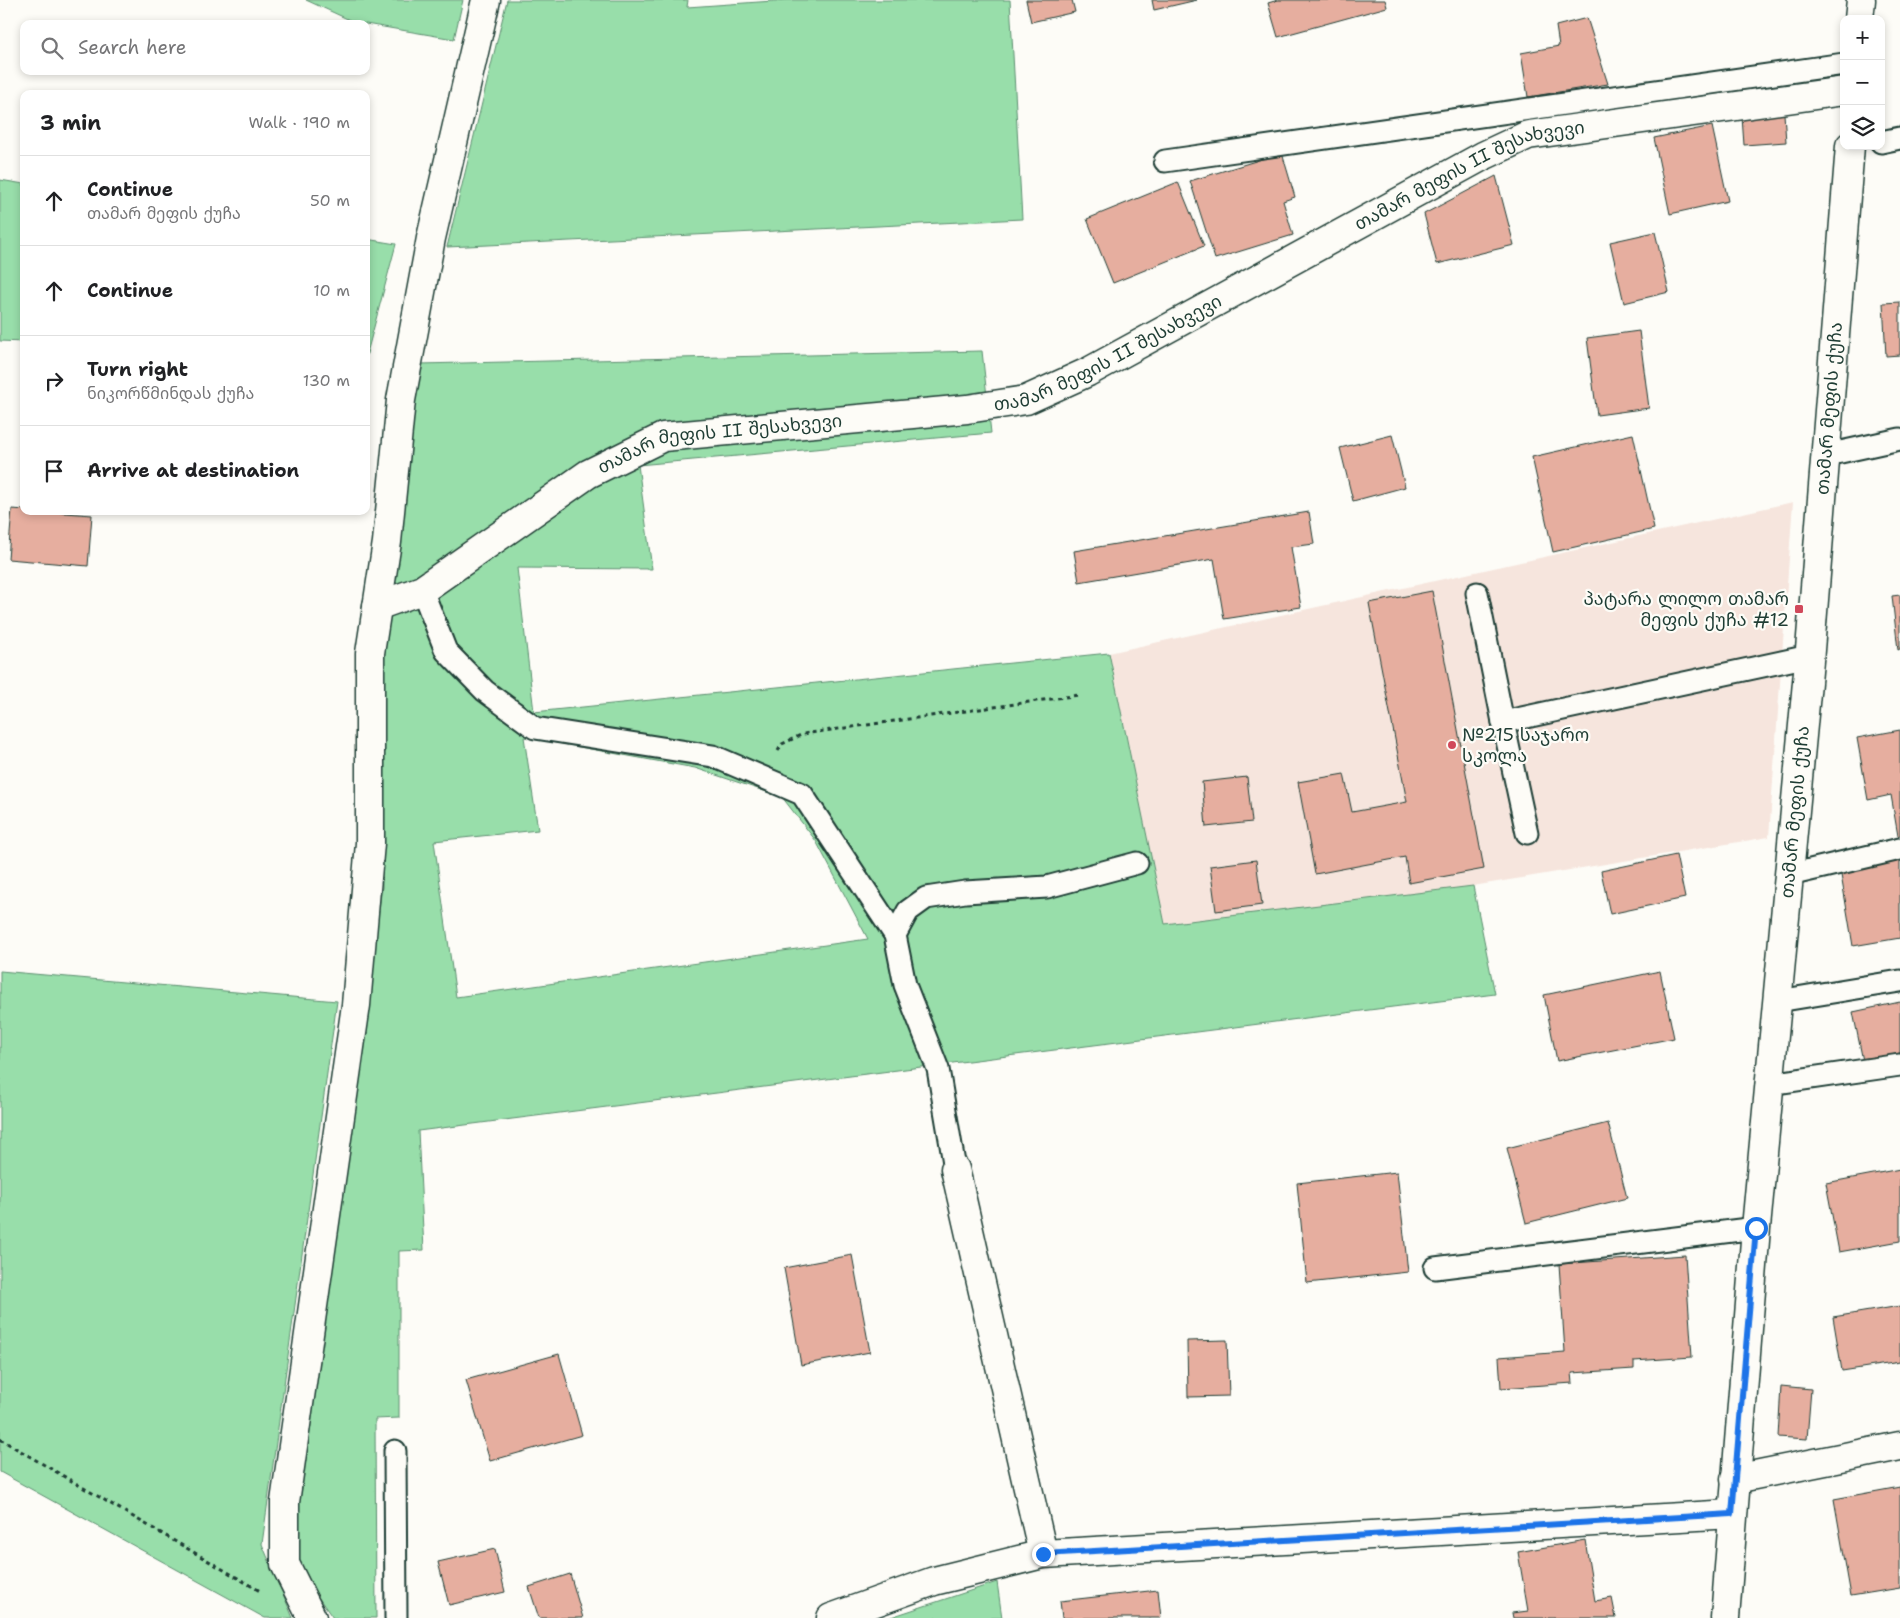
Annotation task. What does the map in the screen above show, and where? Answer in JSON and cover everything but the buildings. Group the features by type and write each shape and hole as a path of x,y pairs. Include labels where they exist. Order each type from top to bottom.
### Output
{"street":[{"path":"312,1618 285,1564 285,1502 356,1005 370,843 370,653 387,542 403,390 431,238 486,0"},
{"path":"1859,15 1861,0"},
{"name":"თამარ მეფის II შესახვევი","path":"377,606 422,590 588,474 663,437 967,409 1026,400 1088,372 1483,156 1528,135 1840,92"},
{"name":"თამარ მეფის ქუჩა","path":"1725,1618 1756,1228 1854,150"},
{"path":"955,1169 1043,1554"},
{"path":"1735,1479 1900,1446"},
{"path":"831,1618 934,1581 1043,1554 1732,1514"}],"lane":[{"path":"1165,161 1840,65"},
{"path":"1885,141 1900,138"},
{"path":"1827,455 1900,439"},
{"path":"422,590 446,651 485,691 535,728 713,756 802,794 895,934 905,984 938,1069 955,1169"},
{"path":"1477,593 1526,833"},
{"path":"1503,722 1809,656"},
{"path":"1789,875 1900,849"},
{"path":"895,934 908,911 926,898 965,892 1047,887 1137,863"},
{"path":"1778,1001 1900,981"},
{"path":"1770,1084 1900,1065"},
{"path":"1435,1268 1756,1228"},
{"path":"395,1450 396,1618"}],"path":[{"path":"762,777 782,744 802,734 1079,695"},
{"path":"0,1439 264,1593"}],"shaded area":[{"name":"№215 საჯარო სკოლა","path":"1793,502 1769,837 1473,886 1165,924 1109,653"}],"green space":[{"path":"306,0 463,0 454,39 370,25 370,20 350,20"},
{"path":"507,0 688,0 687,7 788,0 1010,0 1022,219 447,247"},
{"path":"0,180 20,183 20,342 0,341"},
{"path":"370,240 396,244 370,342"},
{"path":"982,351 991,433 638,465 652,569 517,568 534,712 1109,653 1165,924 1473,886 1495,994 418,1131 424,1250 399,1251 399,1418 375,1419 376,1618 333,1618 301,1573 295,1557 296,1496 382,887 380,650 395,559 420,364","holes":["524,737 695,768 782,797 816,841 868,939 456,997 434,841 538,830"]},
{"path":"0,971 337,1001 262,1544 293,1618 265,1618 0,1472"},
{"path":"997,1582 1002,1618 888,1618"}],"place":[{"name":"პატარა ლილო თამარ მეფის ქუჩა #12","path":"1799,609"},
{"name":"№215 საჯარო სკოლა","path":"1452,745"}],"route":[{"path":"1043,1554 1732,1514 1756,1228"}]}
